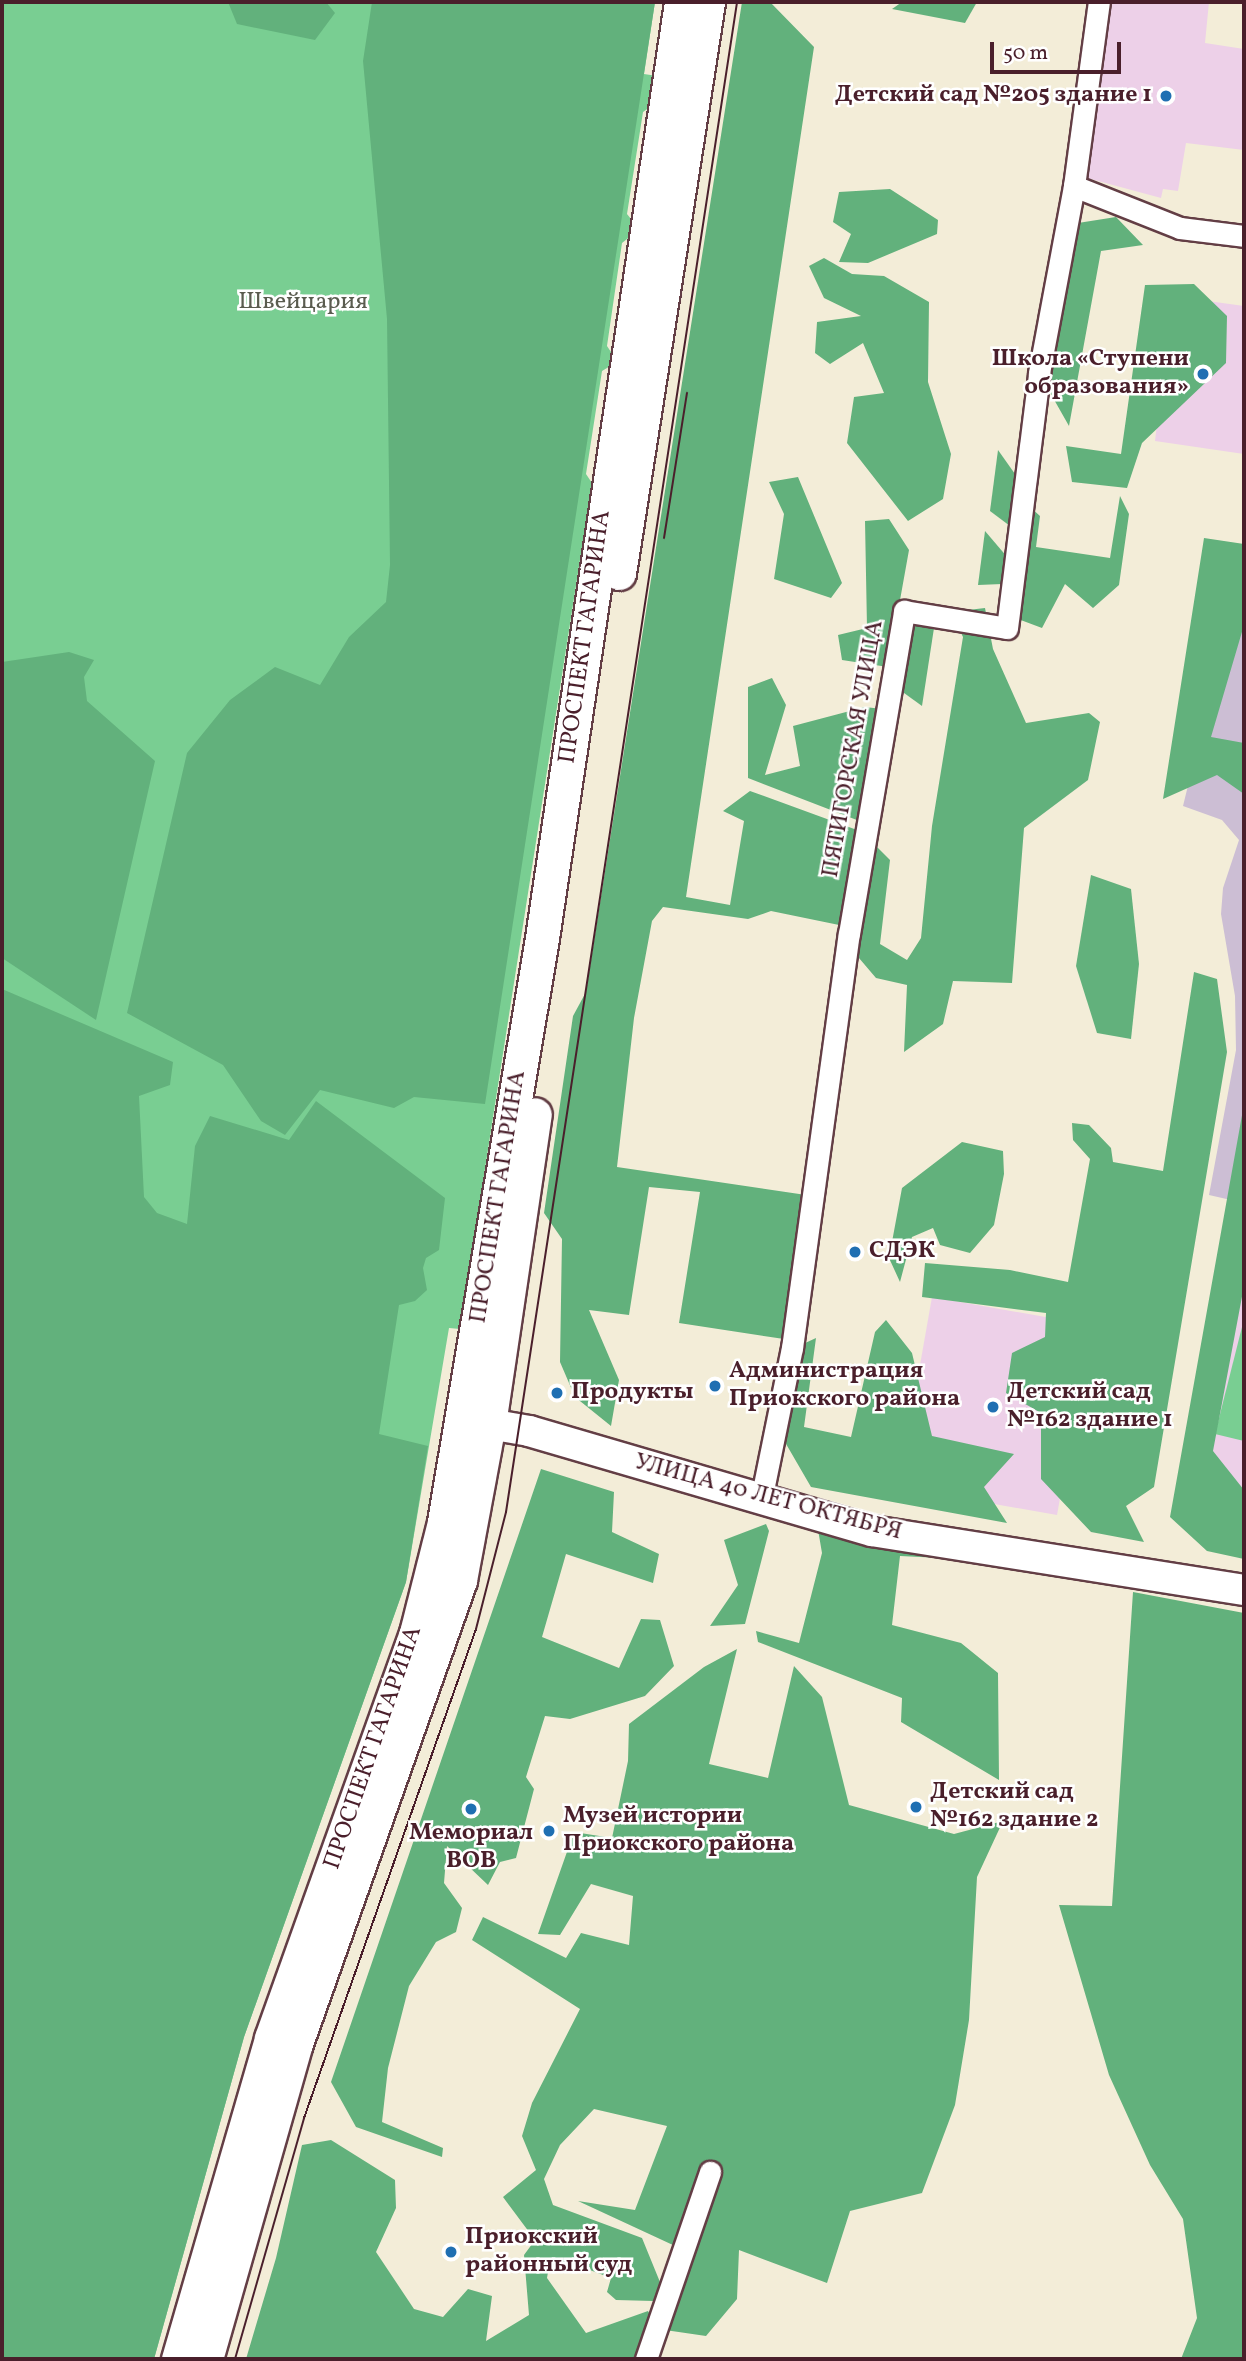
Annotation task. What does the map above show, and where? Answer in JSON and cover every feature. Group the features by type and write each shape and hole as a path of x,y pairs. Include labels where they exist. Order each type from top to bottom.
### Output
{"main road":[{"name":"ПРОСПЕКТ ГАГАРИНА","path":"206,2359 295,2046 442,1640 460,1580 475,1422 542,938 681,2"},
{"name":"ПРОСПЕКТ ГАГАРИНА","path":"178,2359 271,2038 416,1633 441,1534 475,1422 708,2"}],"street":[{"name":"ПЯТИГОРСКАЯ УЛИЦА","path":"761,1500 792,1348 849,934 904,611 1007,628 1039,373 1074,186 1099,2"},
{"path":"1074,186 1180,228 1244,236"},
{"name":"УЛИЦА 40 ЛЕТ ОКТЯБРЯ","path":"475,1422 529,1431 872,1531 1244,1590"},
{"path":"646,2359 710,2172"}],"shaded area":[{"name":"Детский сад №205 здание 1","path":"1101,2 1209,2 1205,43 1244,49 1244,150 1186,143 1178,191 1163,189 1161,198 1076,175"},
{"name":"Школа «Ступени образования»","path":"1172,296 1244,306 1244,454 1155,441"},
{"path":"1244,557 1244,1203 1209,1195 1236,1050 1235,996 1221,914 1223,888 1239,840 1222,820 1183,806"},
{"path":"1244,1252 1244,1530 1195,1517"},
{"name":"Детский сад №162 здание 1","path":"932,1297 1091,1325 1057,1515 898,1487"}],"green space":[{"name":"Швейцария","path":"2,2 655,2 644,74 657,76 653,105 643,112 627,214 635,224 632,235 622,243 607,346 613,355 612,365 602,371 586,474 592,483 460,1329 449,1328 406,1582 244,2037 154,2359 2,2359"},
{"path":"228,2 326,2 335,13 315,40 237,24"},
{"path":"372,2 655,2 485,1104 414,1097 394,1108 320,1090 285,1135 261,1121 223,1065 127,1013 187,753 230,700 275,667 320,685 349,637 386,602 390,565 387,319 363,61"},
{"path":"742,2 770,2 814,47 686,897 730,905 744,821 723,811 750,791 857,830 844,926 771,911 748,919 663,907 652,921 634,1018 617,1167 806,1195 784,1339 679,1323 700,1192 649,1187 629,1315 589,1310 619,1380 611,1426 575,1397 560,1362 562,1239 544,1213 573,1016 586,992"},
{"path":"902,2 977,2 965,23 892,9"},
{"path":"890,189 938,220 937,234 868,263 839,262 851,234 833,222 839,192"},
{"path":"1116,217 1143,245 1101,251 1069,426 1048,389 1078,223"},
{"path":"824,258 852,274 884,276 929,302 928,382 951,454 943,499 908,521 847,443 854,397 884,393 863,343 830,364 815,353 817,322 861,316 824,298 809,266"},
{"path":"1194,284 1227,316 1226,363 1142,443 1127,488 1072,482 1066,446 1121,454 1145,285"},
{"path":"998,450 1020,481 1010,526 990,511"},
{"path":"798,477 842,583 831,598 774,579 784,514 769,482"},
{"path":"1120,496 1129,514 1119,585 1093,608 1065,584 1042,628 1015,618 1029,506 1040,516 1036,547 1110,558"},
{"path":"889,519 909,550 888,667 842,660 838,635 867,628 865,521"},
{"path":"985,531 1008,558 1002,584 978,585"},
{"path":"1204,538 1244,544 1244,625 1211,737 1244,743 1244,794 1217,775 1163,799"},
{"path":"985,608 993,649 1026,723 1089,713 1100,722 1088,780 1024,828 1012,983 953,981 943,1024 904,1052 907,985 876,978 853,951 872,842 890,860 880,944 907,960 921,938 932,826 963,637 951,612"},
{"path":"908,620 934,628 922,706 893,685"},
{"path":"69,652 94,660 84,677 87,701 155,761 96,1020 2,958 2,662"},
{"path":"772,678 786,705 765,775 800,766 793,726 865,707 882,709 862,822 748,778 748,687"},
{"path":"1091,875 1131,889 1139,964 1131,1039 1097,1033 1076,966"},
{"path":"1194,972 1217,979 1227,1052 1154,1487 1126,1506 1144,1542 1091,1532 1041,1479 1041,1413 1006,1393 1012,1353 1045,1337 1046,1313 922,1297 925,1263 1010,1270 1068,1282 1090,1159 1073,1140 1072,1123 1089,1125 1111,1148 1113,1162 1163,1171"},
{"path":"2,989 173,1062 170,1085 139,1096 144,1197 157,1213 187,1224 195,1146 210,1116 289,1140 316,1101 445,1198 439,1250 426,1258 423,1268 427,1290 415,1301 399,1305 379,1434 428,1446 406,1582 244,2037 154,2359 2,2359"},
{"path":"1244,1104 1244,1286 1213,1451 1244,1490 1244,1559 1207,1551 1170,1517"},
{"path":"962,1142 1003,1151 1004,1174 994,1225 970,1253 940,1245 933,1228 912,1237 900,1282 889,1258 902,1188"},
{"path":"1244,1319 1244,1441 1215,1434"},
{"path":"886,1320 912,1353 932,1436 1014,1454 984,1487 1007,1523 811,1487 782,1437 803,1344 816,1338 804,1427 851,1437 875,1332"},
{"path":"541,1469 614,1492 612,1532 659,1554 653,1583 566,1554 542,1637 619,1668 641,1619 660,1620 674,1666 645,1696 570,1719 545,1716 526,1777 534,1789 516,1858 500,1862 488,1885 447,1846 444,1883 462,1908 456,1932 436,1942 409,1986 388,2068 382,2122 443,2148 442,2157 356,2127 331,2082"},
{"path":"816,1518 983,1560 900,1556 892,1625 961,1643 998,1673 999,1780 901,1722 902,1698 758,1642 756,1631 799,1643 822,1553"},
{"path":"766,1524 769,1531 745,1624 710,1626 738,1585 724,1540"},
{"path":"1133,1592 1244,1613 1244,2359 1181,2359 1197,2318 1183,2219 1150,2165 1109,2075 1059,1905 1112,1906"},
{"path":"737,1649 709,1764 768,1778 794,1666 822,1697 849,1805 954,1834 1003,1821 977,1877 969,2020 955,2105 922,2193 850,2211 827,2283 739,2250 737,2299 706,2336 665,2330 688,2252 578,2201 635,2210 667,2126 594,2109 560,2145 544,2179 553,2205 642,2238 662,2287 653,2301 616,2300 607,2292 611,2278 574,2264 549,2266 547,2278 586,2333 648,2311 664,2339 658,2359 246,2359 276,2258 302,2145 331,2140 395,2180 396,2208 376,2252 414,2309 443,2317 468,2289 492,2296 486,2341 529,2315 524,2255 535,2240 503,2197 536,2170 522,2136 532,2103 580,2009 472,1940 483,1917 566,1958 581,1933 629,1945 633,1896 591,1884 560,1935 538,1934 574,1832 612,1838 628,1761 629,1724 704,1667"}],"tram line":[{"path":"235,2359 304,2118 476,1629 506,1512 737,2"},
{"path":"664,538 687,393"}],"place":[{"name":"Детский сад №205 здание 1","path":"1166,96"},
{"name":"Школа «Ступени образования»","path":"1203,374"},
{"name":"СДЭК","path":"855,1252"},
{"name":"Администрация Приокского района","path":"715,1386"},
{"name":"Продукты","path":"557,1393"},
{"name":"Детский сад №162 здание 1","path":"993,1407"},
{"name":"Детский сад №162 здание 2","path":"916,1807"},
{"name":"Мемориал ВОВ","path":"471,1809"},
{"name":"Музей истории Приокского района","path":"549,1831"},
{"name":"Приокский районный суд","path":"451,2252"}]}
